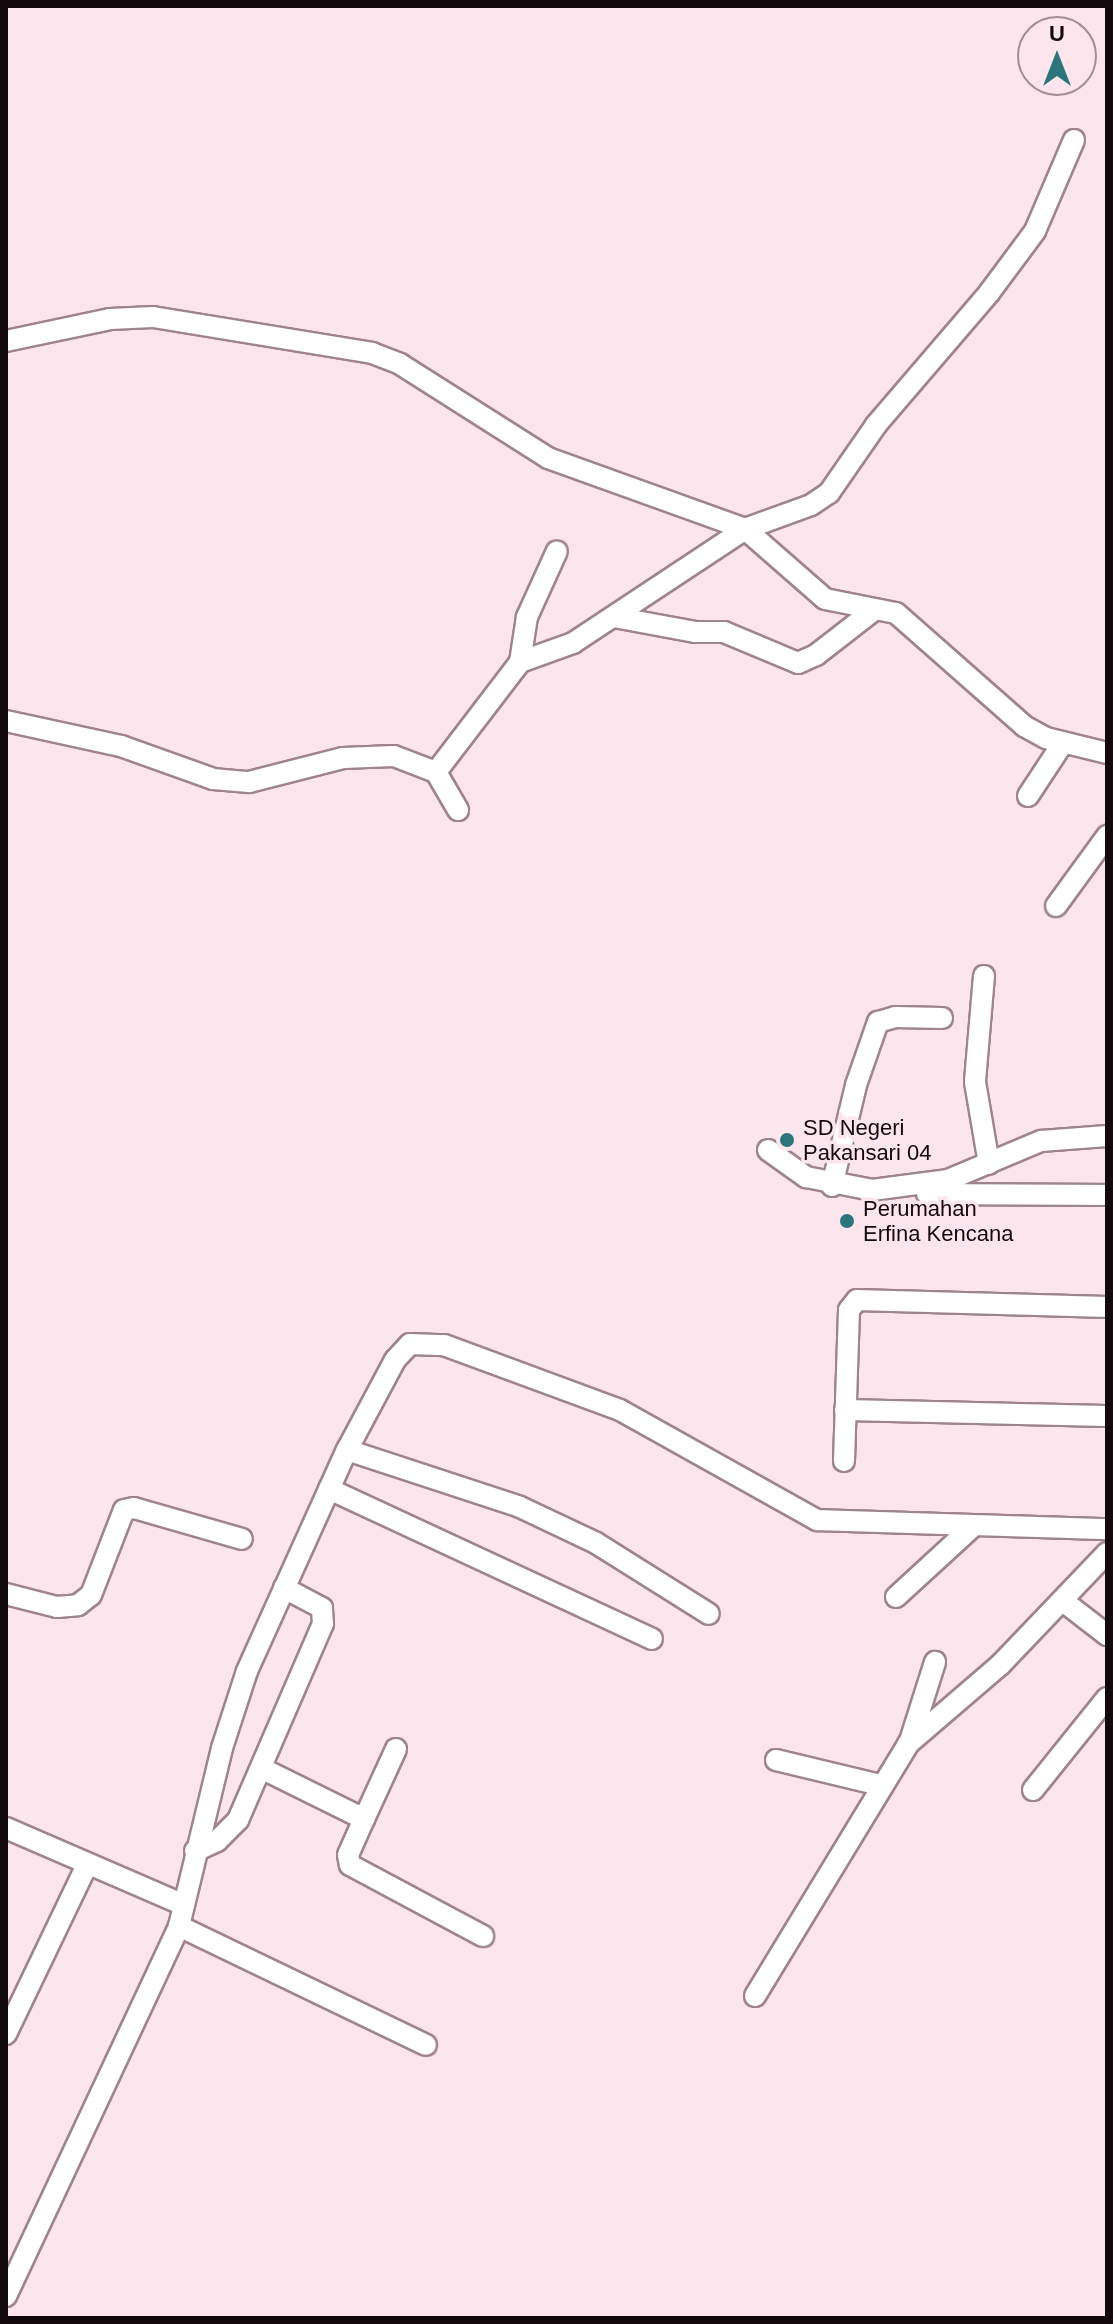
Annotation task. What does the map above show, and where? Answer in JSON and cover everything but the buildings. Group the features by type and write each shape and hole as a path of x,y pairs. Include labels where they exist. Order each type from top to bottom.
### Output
{"street":[{"path":"520,662 573,643 745,529 811,505 829,493 876,425 989,293 1035,231 1074,140"},
{"path":"6,341 110,319 153,317 372,353 400,364 548,458 745,529 825,599 896,613 1004,711 1063,743 1107,753"},
{"path":"436,772 520,662 527,617 557,551"},
{"path":"614,617 695,632 724,632 798,663 816,655 874,610"},
{"path":"6,721 121,746 213,779 249,782 281,777 363,754 394,756 436,772 458,810"},
{"path":"1028,796 1063,743"},
{"path":"1056,906 1107,836"},
{"path":"984,976 975,1082 989,1164"},
{"path":"832,1191 856,1085 878,1022 885,1017 942,1018"},
{"path":"832,1191 872,1190 948,1180 1041,1141 1107,1136"},
{"path":"768,1150 787,1167 832,1191 1107,1195"},
{"path":"844,1461 849,1310 857,1300 1107,1307"},
{"path":"6,2296 179,1926 195,1851 247,1671 347,1450 401,1350 426,1341 620,1410 817,1520 1107,1529"},
{"path":"845,1410 1107,1416"},
{"path":"347,1450 520,1507 596,1543 709,1614"},
{"path":"329,1489 652,1639"},
{"path":"6,1594 57,1607 78,1605 91,1595 124,1510 134,1508 242,1539"},
{"path":"896,1597 972,1527"},
{"path":"755,1996 880,1785 908,1744 1000,1665 1107,1553"},
{"path":"195,1851 230,1832 323,1624 322,1608 284,1588"},
{"path":"1063,1601 1107,1635"},
{"path":"908,1744 935,1662"},
{"path":"1033,1790 1107,1698"},
{"path":"396,1749 348,1855 350,1865 483,1936"},
{"path":"776,1760 880,1785"},
{"path":"261,1768 364,1819"},
{"path":"6,1828 86,1867 184,1905"},
{"path":"6,2034 86,1867"},
{"path":"179,1926 426,2045"}],"place":[{"name":"SD Negeri Pakansari 04","path":"787,1140"},
{"name":"Perumahan Erfina Kencana","path":"847,1221"}]}
